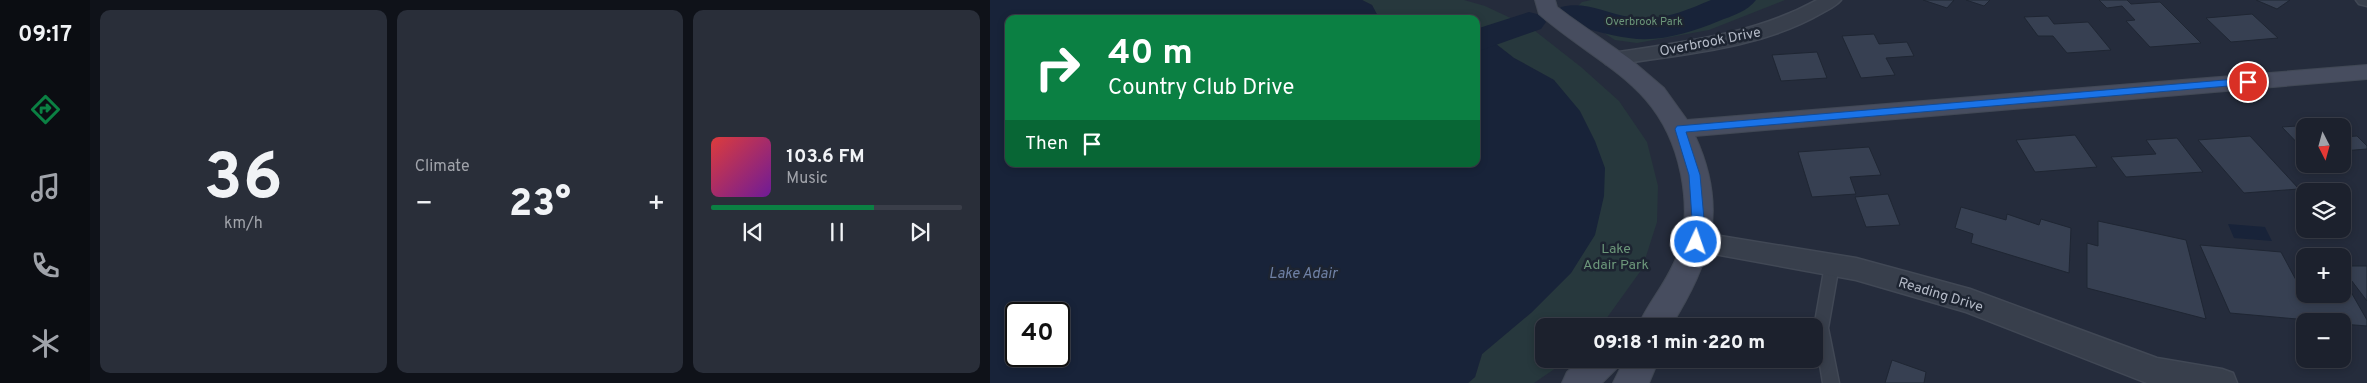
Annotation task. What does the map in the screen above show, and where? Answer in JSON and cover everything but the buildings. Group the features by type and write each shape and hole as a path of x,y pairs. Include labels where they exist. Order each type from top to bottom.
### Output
{"street":[{"path":"1545,0 1547,9 1561,22 1613,59 1656,94 1680,129 1695,175 1698,219 1696,242 1676,293 1659,318"},
{"name":"Overbrook Drive","path":"1613,59 1727,40 1774,28 1831,0"},
{"path":"1680,129 2367,72"},
{"name":"Reading Drive","path":"1696,242 1856,269 1970,301 2163,377 2222,383"},
{"path":"1579,383 1595,368"},
{"path":"1630,383 1639,368"}],"lane":[{"path":"1831,383 1821,328 1832,265"}],"green space":[{"name":"Lake Adair Park","path":"1362,0 1464,0 1485,6 1530,27 1581,67 1619,101 1647,142 1658,186 1657,222 1642,269 1607,318 1535,318 1535,368 1556,368 1534,383 1468,383 1475,377 1482,354 1532,312 1571,273 1594,235 1554,80 1514,58 1487,37 1480,35 1480,15 1377,15 1372,5"},
{"name":"Overbrook Park","path":"1591,0 1785,0 1709,30 1637,43 1615,40 1578,16 1576,8 1582,2"}],"water":[{"name":"Lake Adair","path":"990,0 1362,0 1372,5 1377,15 1005,15 1005,167 1480,167 1480,35 1487,37 1514,58 1554,80 1580,111 1595,141 1605,168 1604,196 1595,235 1571,273 1532,312 1482,354 1475,377 1468,383 990,383"},
{"path":"2228,224 2265,227 2272,241 2234,238"}],"waterway":[{"path":"1573,14 1588,16 1629,28 1657,28 1686,22 1739,0"},
{"path":"1480,40 1529,22"}],"route":[{"path":"1696,242 1698,219 1695,175 1680,129 2248,82"}]}
